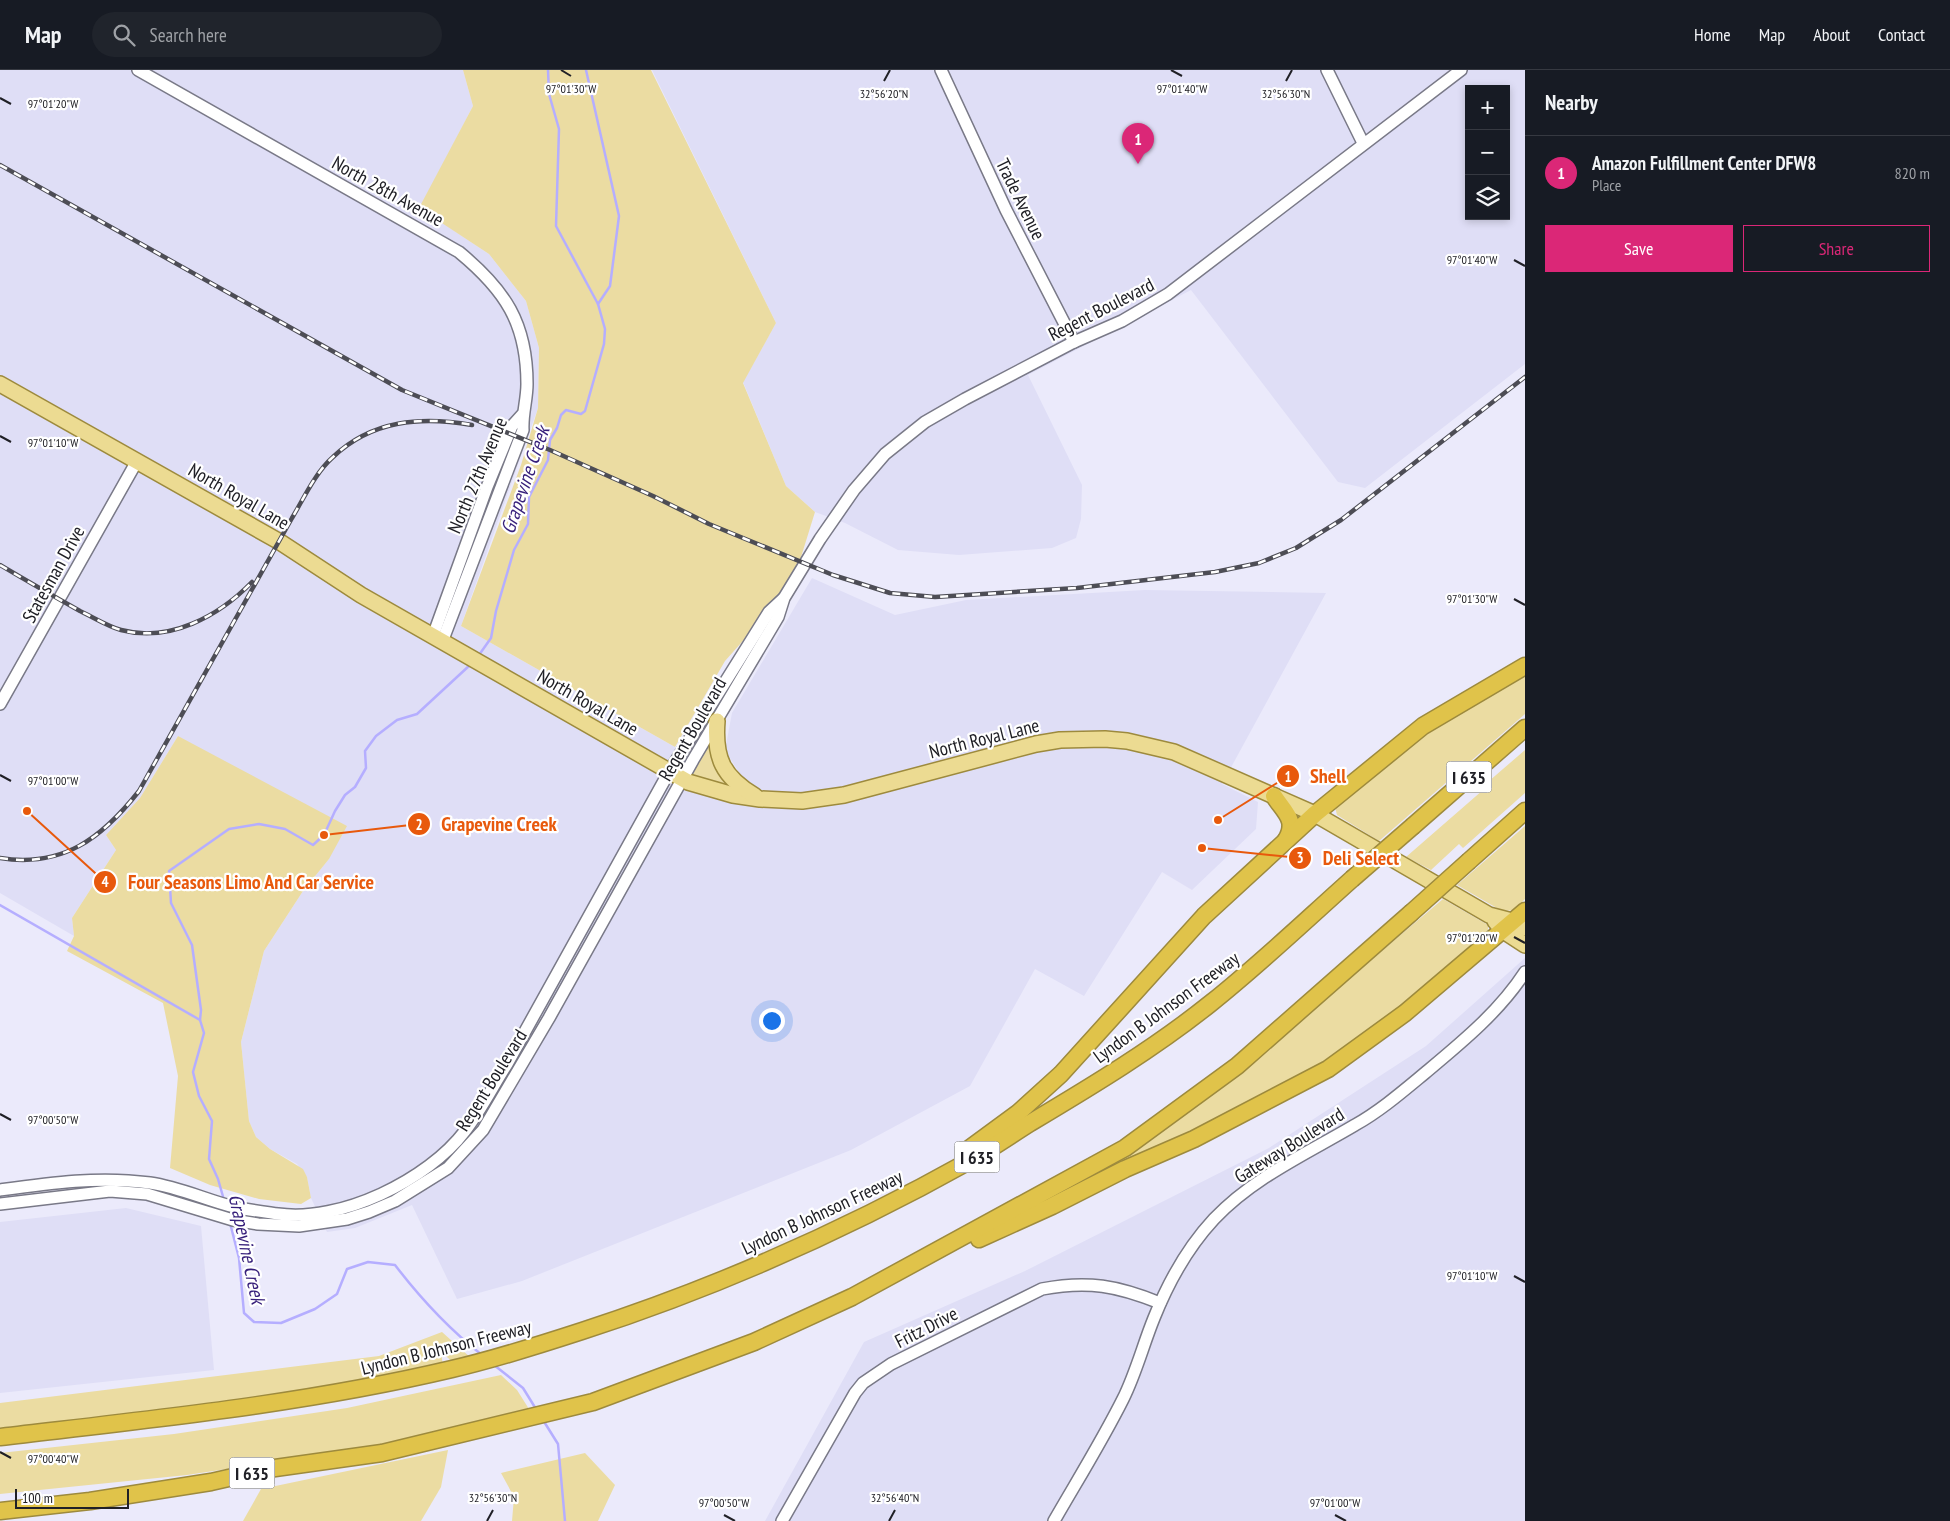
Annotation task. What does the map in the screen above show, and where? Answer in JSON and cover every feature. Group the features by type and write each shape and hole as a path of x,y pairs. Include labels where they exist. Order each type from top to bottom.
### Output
{"highway":[{"path":"840,1228 961,1155 1018,1113 1076,1059 1204,916 1315,814 1423,726 1525,666"},
{"name":"Lyndon B Johnson Freeway","path":"0,1437 235,1409 336,1393 455,1369 548,1342 646,1310 769,1261 840,1228 977,1156 1074,1098 1209,1005 1525,728"},
{"path":"1274,796 1289,815 1292,824 1283,843"},
{"name":"I 635","path":"0,1510 90,1501 211,1482 268,1469 382,1453 594,1402 754,1342 852,1297 1125,1148 1236,1066 1411,914 1525,811"},
{"path":"852,1297 1052,1206 1125,1169 1199,1137 1328,1069 1405,1013 1513,926 1525,911"},
{"path":"0,1518 90,1501"}],"main road":[{"name":"North Royal Lane","path":"0,384 280,542 361,595 676,776 723,792 760,799 802,801 837,797 1002,752 1060,740 1127,741 1174,752 1215,768 1315,814 1489,915 1513,926 1525,945"},
{"path":"717,721 716,746 722,767 738,785 760,799"}],"street":[{"name":"North 28th Avenue","path":"138,70 447,245 476,266 507,300 520,333 527,383 522,415"},
{"name":"Trade Avenue","path":"941,70 1005,208 1074,342"},
{"path":"1327,70 1363,143"},
{"name":"Regent Boulevard","path":"676,776 717,721 778,617 784,598 820,539 854,490 885,454 925,422 1074,342 1122,320 1168,294 1363,143 1461,70"},
{"name":"North 27th Avenue","path":"438,639 487,487 512,426 522,415"},
{"name":"North 27th Avenue","path":"438,639 500,491 523,430 522,415"},
{"name":"Statesman Drive","path":"0,704 137,461"},
{"path":"487,487 500,491"},
{"name":"Regent Boulevard","path":"0,1204 110,1191 147,1194 233,1220 320,1218 398,1187 439,1157 464,1132 507,1064 676,776 769,612 784,598"},
{"name":"Gateway Boulevard","path":"1059,1519 1123,1399 1160,1303 1192,1247 1213,1220 1241,1193 1281,1167 1356,1125 1402,1091 1475,1030 1507,996 1525,972"},
{"name":"Regent Boulevard","path":"0,1190 75,1180 112,1179 166,1186 282,1220"},
{"name":"Fritz Drive","path":"782,1521 855,1392 863,1383 891,1364 1042,1289 1063,1285 1098,1285 1128,1290 1160,1303"}],"shaded area":[{"path":"0,70 463,70 473,106 420,208 489,254 526,301 539,348 538,408 461,626 675,747 743,779 725,750 732,713 812,578 895,615 966,600 1145,590 1326,593 1222,784 1258,802 1256,829 1192,890 1162,872 1084,996 1035,969 970,1086 851,1150 522,1281 457,1299 412,1205 355,1228 327,1232 311,1198 307,1177 297,1164 270,1149 256,1137 249,1121 241,1042 264,951 303,891 329,859 178,736 140,798 106,835 116,850 72,918 74,936 0,893"},
{"path":"463,70 651,70 776,323 743,383 786,486 815,512 792,586 725,661 675,747 461,626 521,465 538,408 539,348 526,301 489,254 419,208 473,106"},
{"path":"652,70 1525,70 1525,364 1365,488 1338,482 1191,290 1028,375 1082,485 1081,519 1076,538 1052,548 959,555 898,550 845,523 815,512 786,486 743,382 776,323"},
{"path":"1525,670 1525,714 1379,841 1337,815 1335,807 1399,749"},
{"path":"178,736 347,826 329,859 303,891 264,951 241,1042 249,1121 256,1137 270,1149 303,1169 307,1177 311,1198 301,1204 259,1199 210,1185 170,1168 178,1076 163,1003 67,951 74,936 72,918 116,850 106,835 140,798"},
{"path":"709,741 737,789 690,774"},
{"path":"1525,750 1525,793 1463,848 1459,844 1431,870 1406,857 1483,790 1481,788"},
{"path":"1525,826 1525,899 1514,910 1502,911 1457,885"},
{"path":"1443,899 1488,925 1488,930 1381,1025 1333,1056 1269,1092 1102,1173 1226,1083"},
{"path":"1525,958 1525,1521 765,1521 864,1342 1025,1271 1269,1148 1426,1046"},
{"path":"126,1208 201,1226 214,1370 0,1393 0,1222"},
{"path":"442,1332 471,1358 454,1363 441,1352 443,1366 277,1399 0,1430 0,1403 379,1356"},
{"path":"501,1375 517,1390 529,1409 385,1445 187,1475 0,1494 0,1453 174,1434 347,1408"},
{"path":"448,1450 441,1487 421,1521 243,1521 261,1489"},
{"path":"585,1453 615,1485 598,1521 512,1521 514,1497 501,1473"}],"waterway":[{"name":"Grapevine Creek","path":"479,655 491,638 496,611 514,550 528,524 529,497 548,460 550,440 557,428 561,415 566,410 581,414 585,411 604,344 605,329 598,304 556,226 559,129 549,94 548,70"},
{"path":"586,70 619,216 610,286 598,304"},
{"name":"Grapevine Creek","path":"224,1200 218,1179 209,1159 212,1121 199,1096 193,1072 204,1033 200,1020 201,1010 192,945 171,903 169,871 229,829 259,824 285,829 313,845 324,835 345,795 355,787 366,768 365,751 376,736 397,720 417,714 470,665"},
{"path":"0,905 200,1020"},
{"name":"Grapevine Creek","path":"230,1223 239,1258 244,1313 254,1322 281,1323 315,1309 337,1294 347,1269 368,1262 395,1265 436,1313 482,1355"},
{"name":"Grapevine Creek","path":"494,1365 523,1388 536,1409"},
{"name":"Grapevine Creek","path":"543,1420 558,1444 565,1521"}],"railway":[{"path":"0,165 402,390 550,450 653,496 709,524 833,575 890,593 935,597 1077,588 1215,572 1259,563 1296,548 1341,520 1525,377"},
{"path":"0,858 23,860 62,854 79,846 95,835 111,823 125,808 139,791 315,478 333,457 364,435 398,424 434,421 472,425"},
{"path":"0,565 105,624 121,630 139,633 158,633 192,624 224,606 252,582"}],"place":[{"name":"Amazon Fulfillment Center DFW8","path":"1138,164"},
{"name":"Four Seasons Limo And Car Service","path":"27,811"},
{"name":"Shell","path":"1218,820"},
{"name":"Grapevine Creek","path":"324,835"},
{"name":"Deli Select","path":"1202,848"}]}
